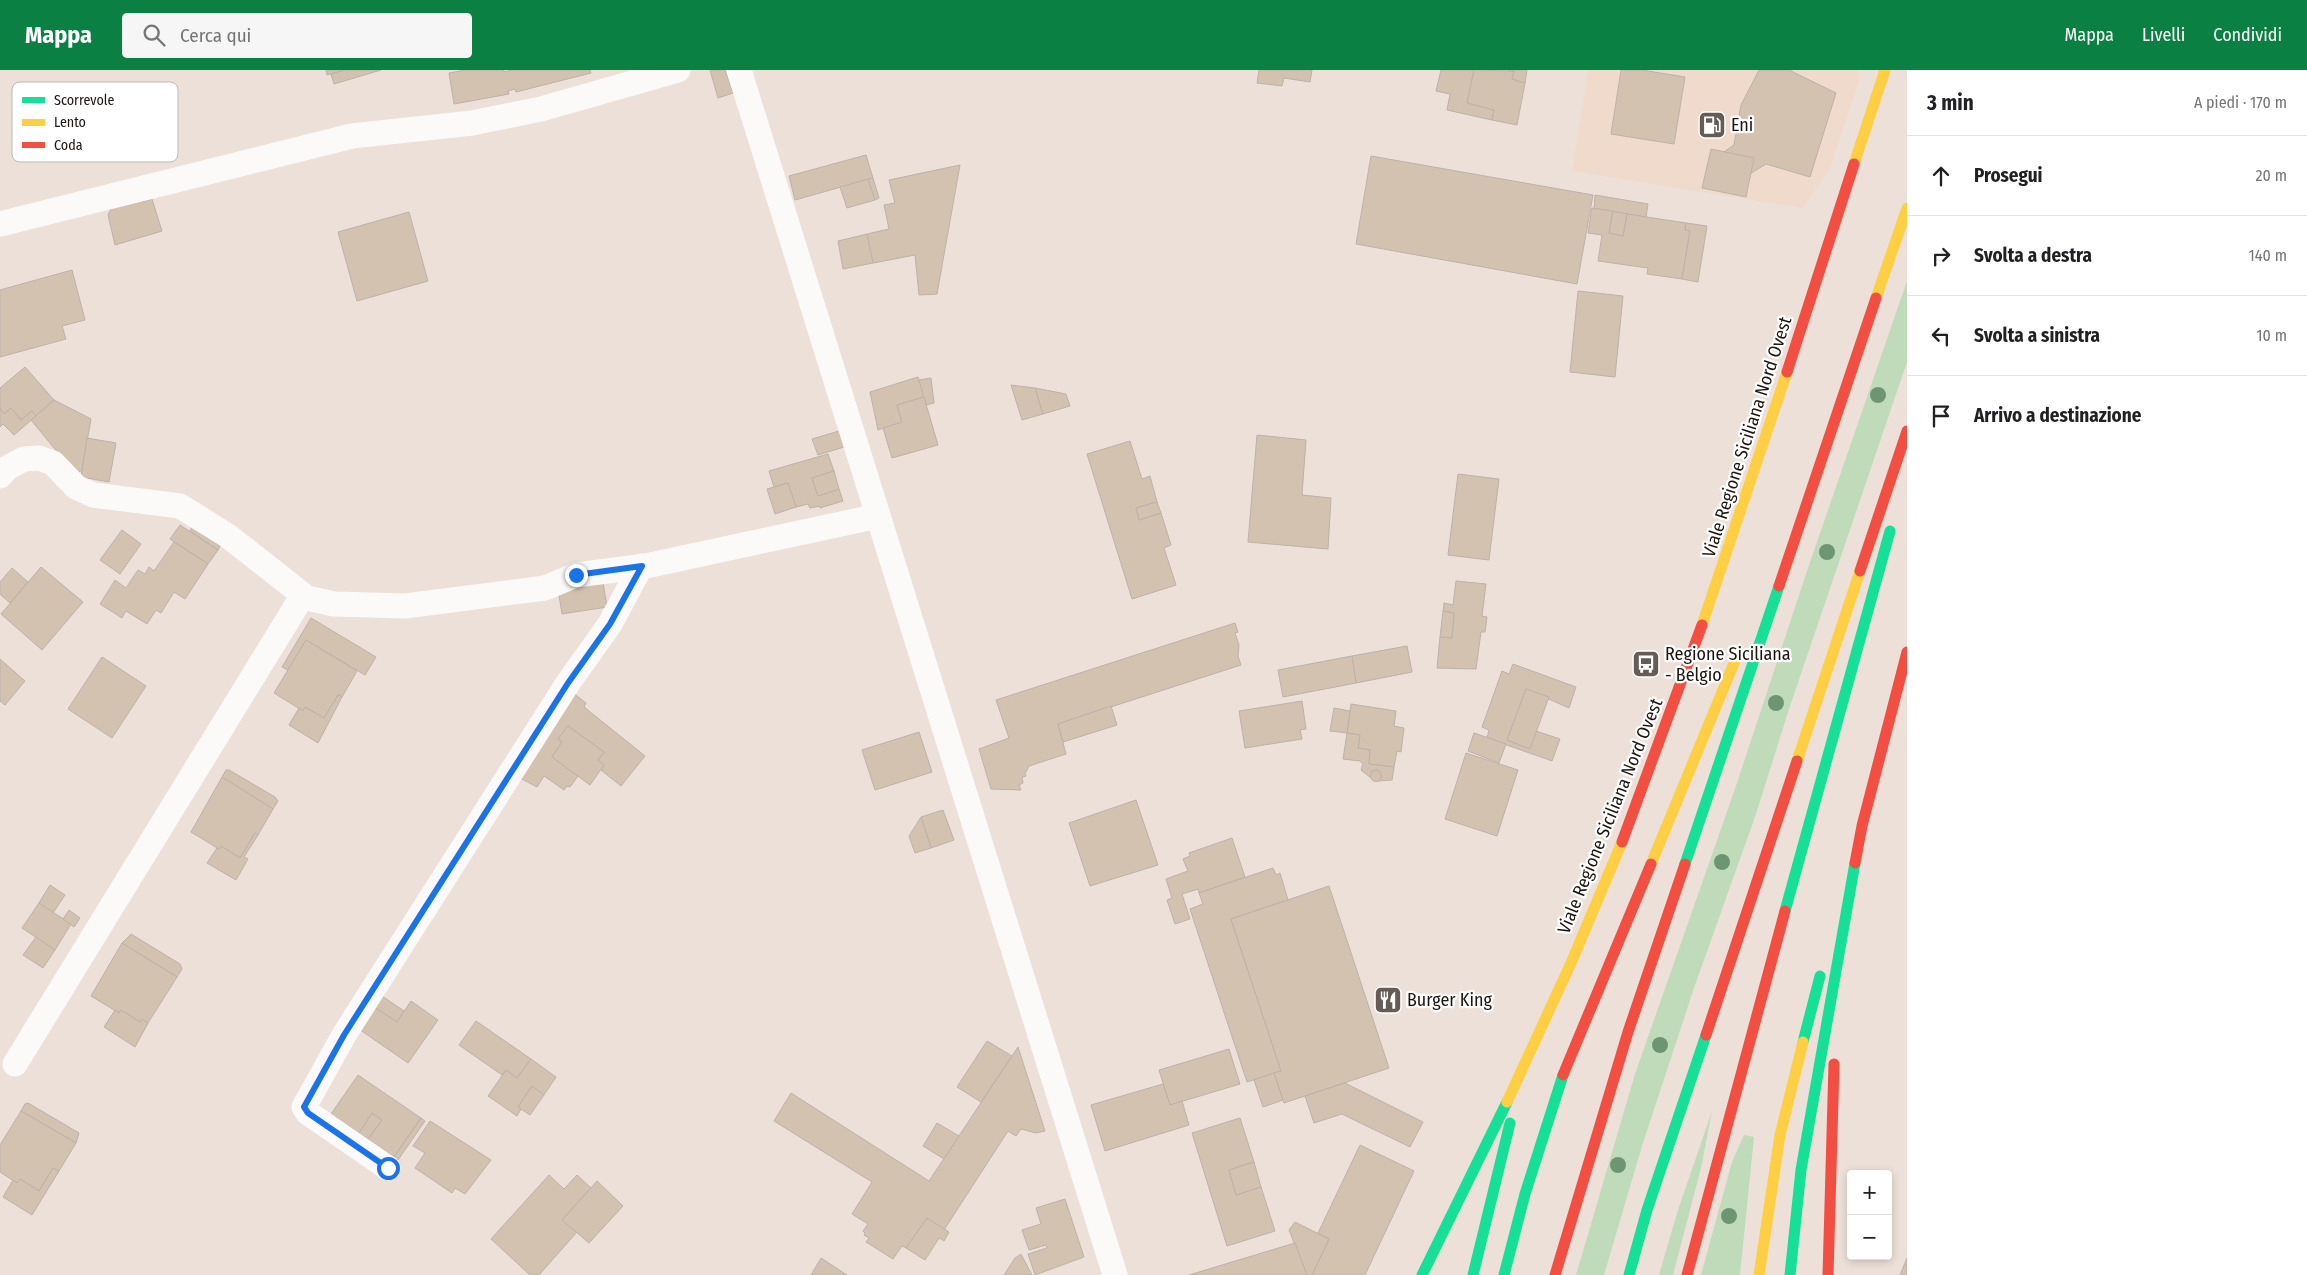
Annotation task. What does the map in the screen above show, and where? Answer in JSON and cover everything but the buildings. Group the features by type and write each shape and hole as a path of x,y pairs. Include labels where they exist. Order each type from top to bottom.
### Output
{"main road":[{"name":"Viale Regione Siciliana Nord Ovest","path":"1422,1275 1528,1058 1615,858 1669,717 1744,507 1885,70"},
{"path":"1555,1275 1628,1032 1907,208"},
{"path":"1780,545 1874,305"},
{"path":"1628,1275 1646,1210 1907,431"},
{"path":"1687,1275 1787,902 1892,524"},
{"path":"1504,1275 1525,1194 1557,1090 1712,720 1744,637"},
{"path":"1828,948 1907,652"},
{"path":"1898,686 1907,666"},
{"path":"1790,1275 1800,1170 1862,826"},
{"path":"1759,1275 1780,1134 1822,967"},
{"path":"1828,1275 1836,978"},
{"path":"1473,1275 1496,1177 1528,1058"}],"street":[{"path":"0,224 352,136 472,123 541,109 678,70"},
{"path":"739,70 1115,1275"},
{"path":"0,476 7,468 24,459 39,458 52,463 76,487 93,495 180,506 228,536 302,595 307,598 334,604 405,606 545,588 576,575 642,566 878,516"},
{"path":"388,1168 308,1113 304,1107 344,1035 568,683 610,624 642,566"},
{"path":"15,1064 302,595"}],"shaded area":[{"name":"Eni","path":"1588,70 1857,70 1859,80 1829,171 1802,208 1572,171"}],"green space":[{"path":"1907,281 1907,362 1789,709 1756,814 1694,988 1642,1146 1604,1275 1576,1275 1635,1074 1735,789 1807,571"},
{"path":"1712,1111 1701,1168 1673,1275 1659,1275 1677,1213"},
{"path":"1744,1135 1754,1137 1740,1275 1701,1275 1732,1162"}],"traffic: fast":[{"path":"1785,911 1890,531"},
{"path":"1685,864 1779,586"},
{"path":"1790,1275 1801,1170 1855,863"},
{"path":"1803,1042 1820,976"},
{"path":"1629,1275 1647,1210 1706,1035"},
{"path":"1504,1275 1525,1194 1563,1075"},
{"path":"1422,1275 1507,1102"},
{"path":"1473,1275 1510,1123"}],"traffic: slow":[{"path":"1854,164 1885,70"},
{"path":"1876,298 1907,208"},
{"path":"1702,625 1787,372"},
{"path":"1797,761 1860,571"},
{"path":"1651,864 1739,651"},
{"path":"1507,1102 1571,963 1622,842"},
{"path":"1759,1275 1780,1135 1803,1042"}],"traffic: jam":[{"path":"1787,372 1854,164"},
{"path":"1779,586 1876,298"},
{"path":"1860,571 1907,431"},
{"path":"1622,842 1702,625"},
{"path":"1855,863 1862,826 1907,652"},
{"path":"1706,1035 1797,761"},
{"path":"1563,1075 1651,864"},
{"path":"1555,1275 1628,1032 1685,864"},
{"path":"1687,1275 1785,911"},
{"path":"1828,1275 1834,1064"}],"place":[{"name":"Eni","path":"1712,125"},
{"name":"Regione Siciliana - Belgio","path":"1646,664"},
{"name":"Burger King","path":"1388,1000"}],"route":[{"path":"388,1168 308,1113 304,1107 344,1035 568,683 610,624 642,566 624,570 576,575"}]}
